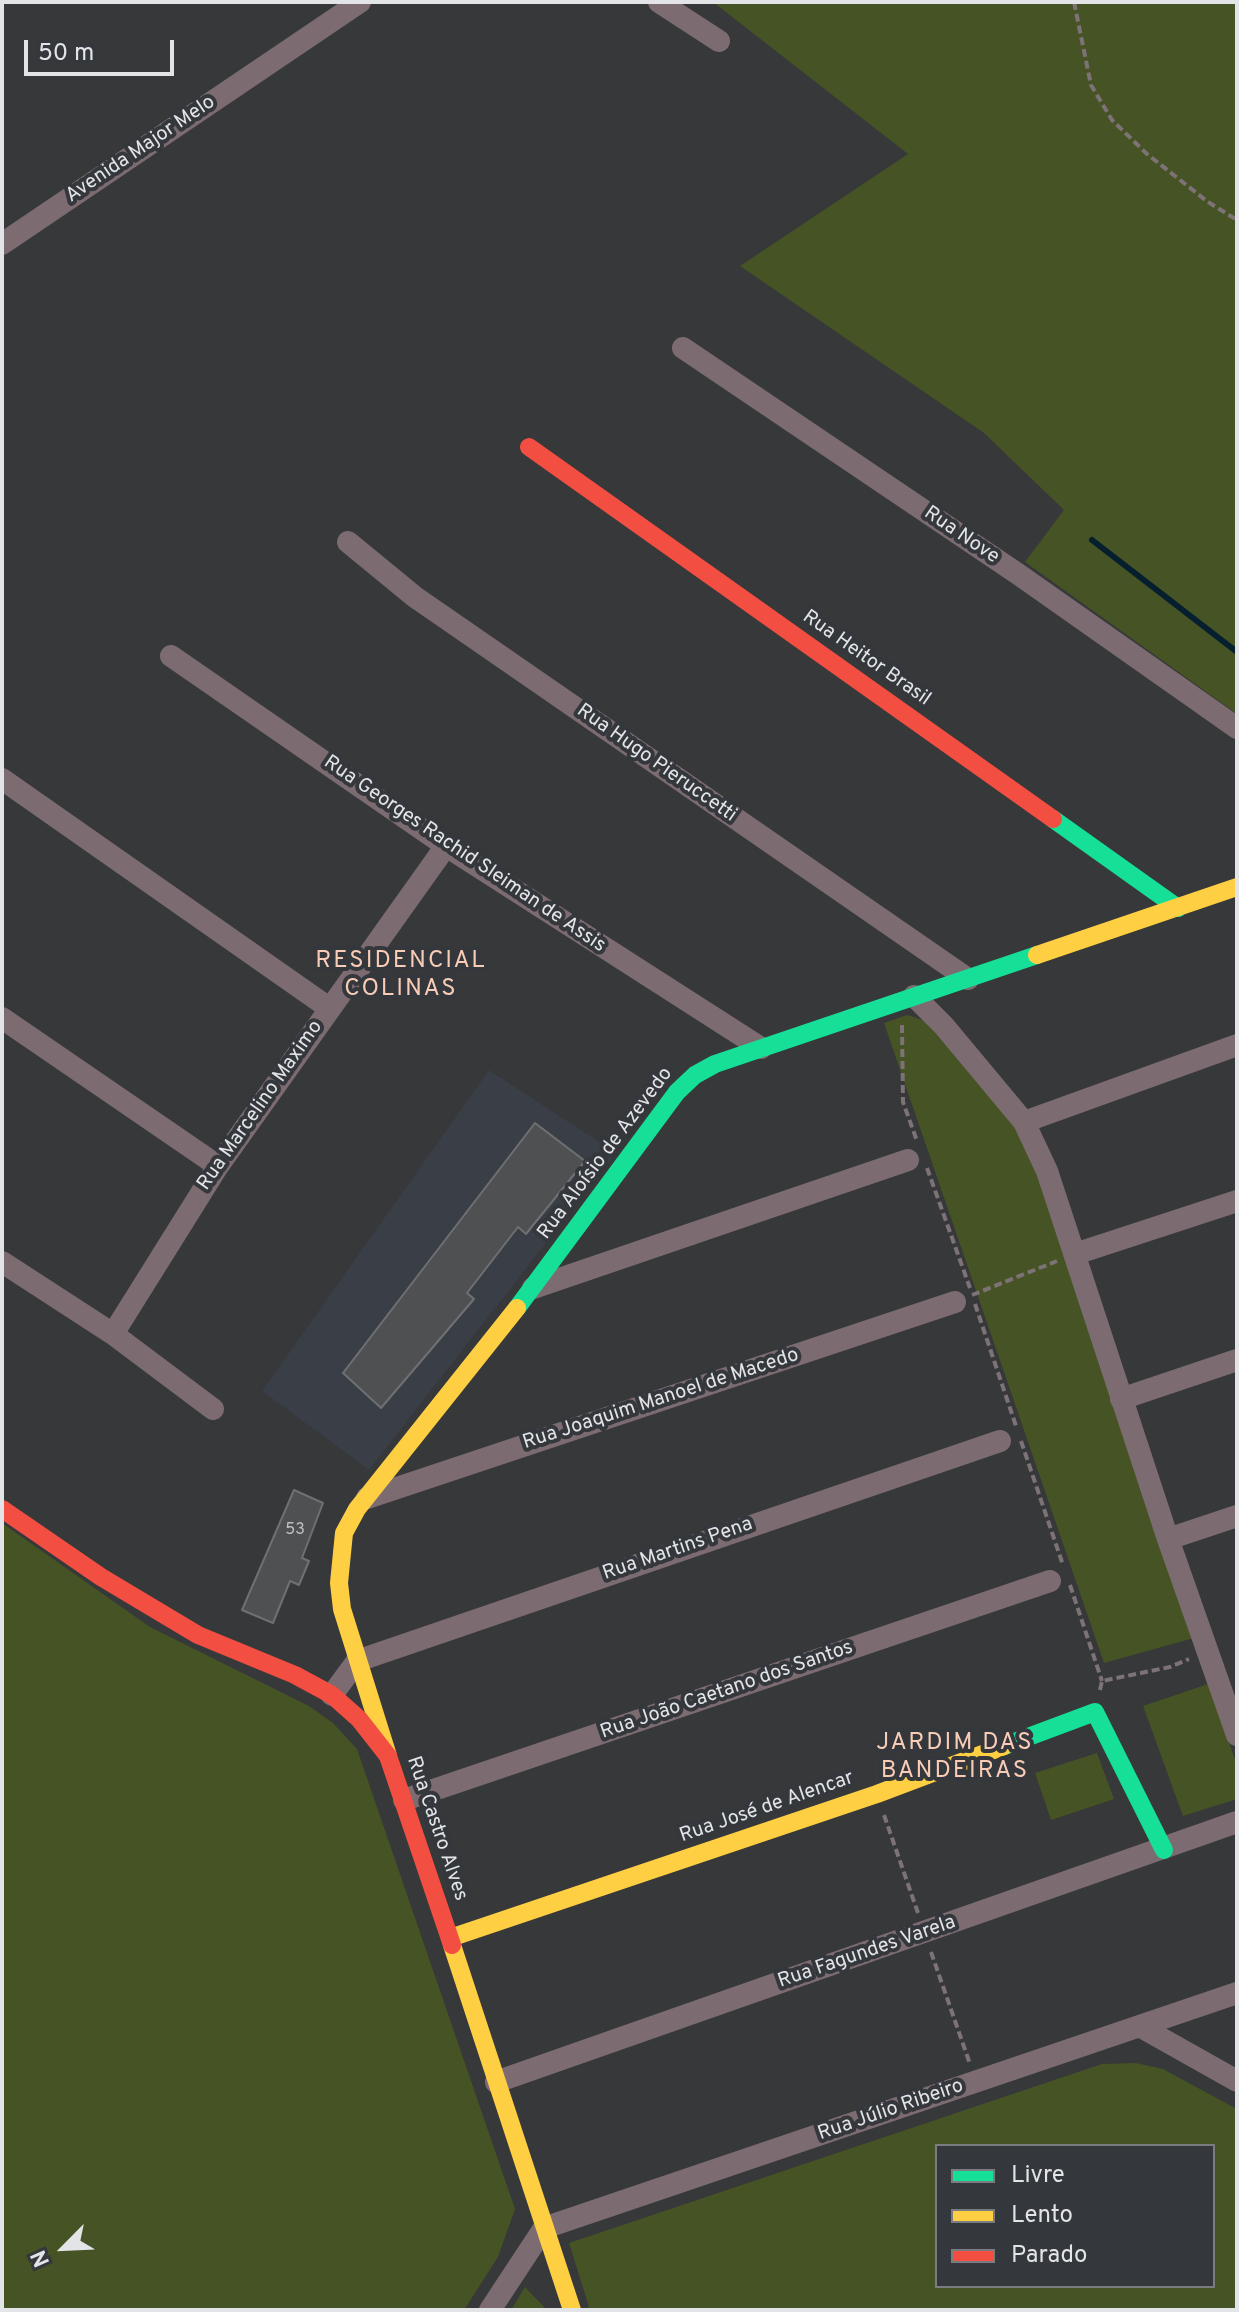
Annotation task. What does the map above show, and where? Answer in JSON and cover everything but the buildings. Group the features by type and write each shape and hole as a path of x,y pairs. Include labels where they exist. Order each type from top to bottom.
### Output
{"street":[{"name":"Avenida Major Melo","path":"2,244 360,2"},
{"path":"659,2 719,41"},
{"name":"Rua Nove","path":"683,348 1018,574 1237,728"},
{"name":"Rua Heitor Brasil","path":"529,447 1178,908"},
{"name":"Rua Hugo Pieruccetti","path":"348,542 415,597 968,979"},
{"name":"Rua Georges Rachid Sleiman de Assis","path":"171,656 446,846 761,1048"},
{"path":"2,779 329,1008"},
{"name":"Rua Marcelino Maximo","path":"113,1334 218,1166 446,846"},
{"name":"Rua Aloísio de Azevedo","path":"388,1756 342,1609 339,1583 344,1533 357,1509 533,1288 677,1092 695,1075 715,1064 1237,887"},
{"path":"908,997 982,1070 1024,1122 1047,1171 1207,1652 1226,1673 1237,1735"},
{"path":"2,1018 218,1166"},
{"path":"1024,1122 1237,1045"},
{"path":"533,1288 917,1156"},
{"path":"1075,1254 1237,1201"},
{"path":"2,1262 113,1334 213,1409"},
{"name":"Rua Joaquim Manoel de Macedo","path":"367,1498 964,1299"},
{"path":"1121,1399 1237,1360"},
{"name":"Rua Martins Pena","path":"357,1661 1000,1441"},
{"name":"Rua Castro Alves","path":"2,1509 101,1577 198,1635 295,1675 332,1695 359,1719 388,1756 572,2310"},
{"path":"1168,1539 1237,1516"},
{"name":"Rua João Caetano dos Santos","path":"404,1800 1061,1576"},
{"path":"332,1695 357,1661"},
{"path":"1095,1712 1164,1850"},
{"name":"Rua José de Alencar","path":"450,1938 877,1794 1095,1712"},
{"name":"Rua Fagundes Varela","path":"496,2082 1237,1822"},
{"name":"Rua Júlio Ribeiro","path":"544,2228 1237,1993"},
{"path":"1141,2027 1237,2081"},
{"path":"490,2310 544,2228"}],"path":[{"path":"1074,2 1091,85 1112,120 1147,154 1208,202 1237,220"},
{"path":"908,997 903,1102 917,1156 1061,1576 1102,1681 1095,1712"},
{"path":"964,1299 1075,1254"},
{"path":"1102,1681 1170,1667 1207,1652"}],"shaded area":[{"path":"489,1070 616,1153 369,1470 262,1391"}],"green space":[{"path":"713,2 1237,2 1237,714 1025,562 1064,510 984,433 740,266 908,154"},
{"path":"907,1015 926,1021 1005,1110 1033,1155 1194,1638 1104,1663 884,1023"},
{"path":"2,1523 150,1627 309,1706 333,1723 357,1749 515,2209 498,2257 464,2310 2,2310"},
{"path":"1208,1684 1237,1765 1237,1799 1183,1816 1143,1706"},
{"path":"1097,1753 1114,1799 1051,1820 1035,1773"},
{"path":"1136,2063 1163,2069 1237,2109 1237,2310 579,2310 589,2307 569,2243 1102,2064"},
{"path":"525,2287 547,2310 511,2310"}],"waterway":[{"path":"1092,540 1237,652"}],"traffic: fast":[{"path":"1053,819 1178,908"},
{"path":"517,1308 677,1092 695,1075 715,1064 1037,955"},
{"path":"1004,1746 1095,1712 1164,1850"}],"traffic: slow":[{"path":"1037,955 1237,887"},
{"path":"388,1756 342,1609 339,1583 344,1533 357,1509 517,1308"},
{"path":"450,1938 877,1794 1004,1746"},
{"path":"452,1945 572,2310"}],"traffic: jam":[{"path":"529,447 1053,819"},
{"path":"2,1509 101,1577 198,1635 295,1675 332,1695 359,1719 388,1756 452,1945"}],"district":[{"name":"RESIDENCIAL COLINAS","path":"401,976"},
{"name":"JARDIM DAS BANDEIRAS","path":"955,1758"}]}
